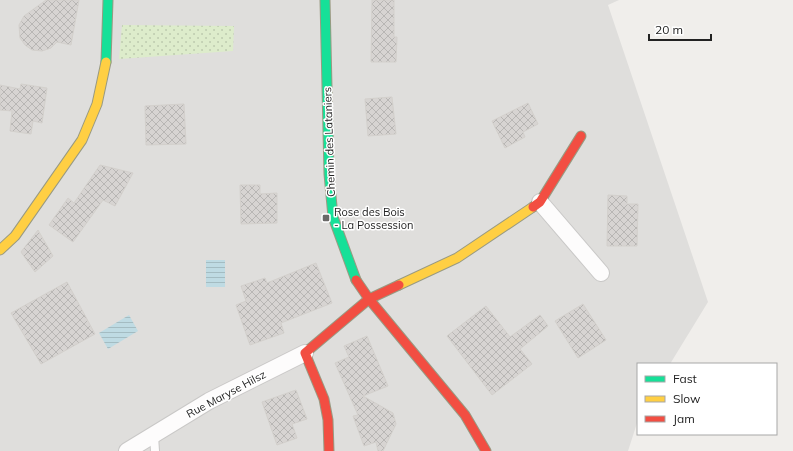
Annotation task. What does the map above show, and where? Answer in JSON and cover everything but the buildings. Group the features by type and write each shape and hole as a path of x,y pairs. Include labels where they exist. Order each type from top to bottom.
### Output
{"street":[{"path":"0,250 15,236 82,140 97,104 106,65 108,0"},
{"name":"Chemin des Lataniers","path":"325,0 329,174 333,217 357,281 369,300 465,415 486,451"},
{"path":"329,451 328,420 324,399 305,353 369,300 457,258 540,202 581,136"},
{"path":"540,202 601,273"},
{"name":"Rue Maryse Hilsz","path":"127,451 155,443 209,400 305,353"}],"shaded area":[{"path":"0,0 619,0 608,5 708,302 671,363 637,363 637,423 628,451 0,451"}],"green space":[{"path":"122,25 234,26 233,51 119,59"}],"water":[{"path":"206,260 225,260 225,287 206,287"},
{"path":"129,315 138,331 108,349 99,333"}],"traffic: fast":[{"path":"106,62 108,0"},
{"path":"325,0 329,174 333,217 356,280"}],"traffic: slow":[{"path":"0,250 15,236 82,140 97,104 106,62"},
{"path":"399,285 457,258 533,207"}],"traffic: jam":[{"path":"533,207 540,202 581,136"},
{"path":"356,280 369,299 465,415 486,451"},
{"path":"329,451 328,420 324,399 305,353 369,299 399,285"}],"place":[{"name":"Rose des Bois - La Possession","path":"326,218"}]}
